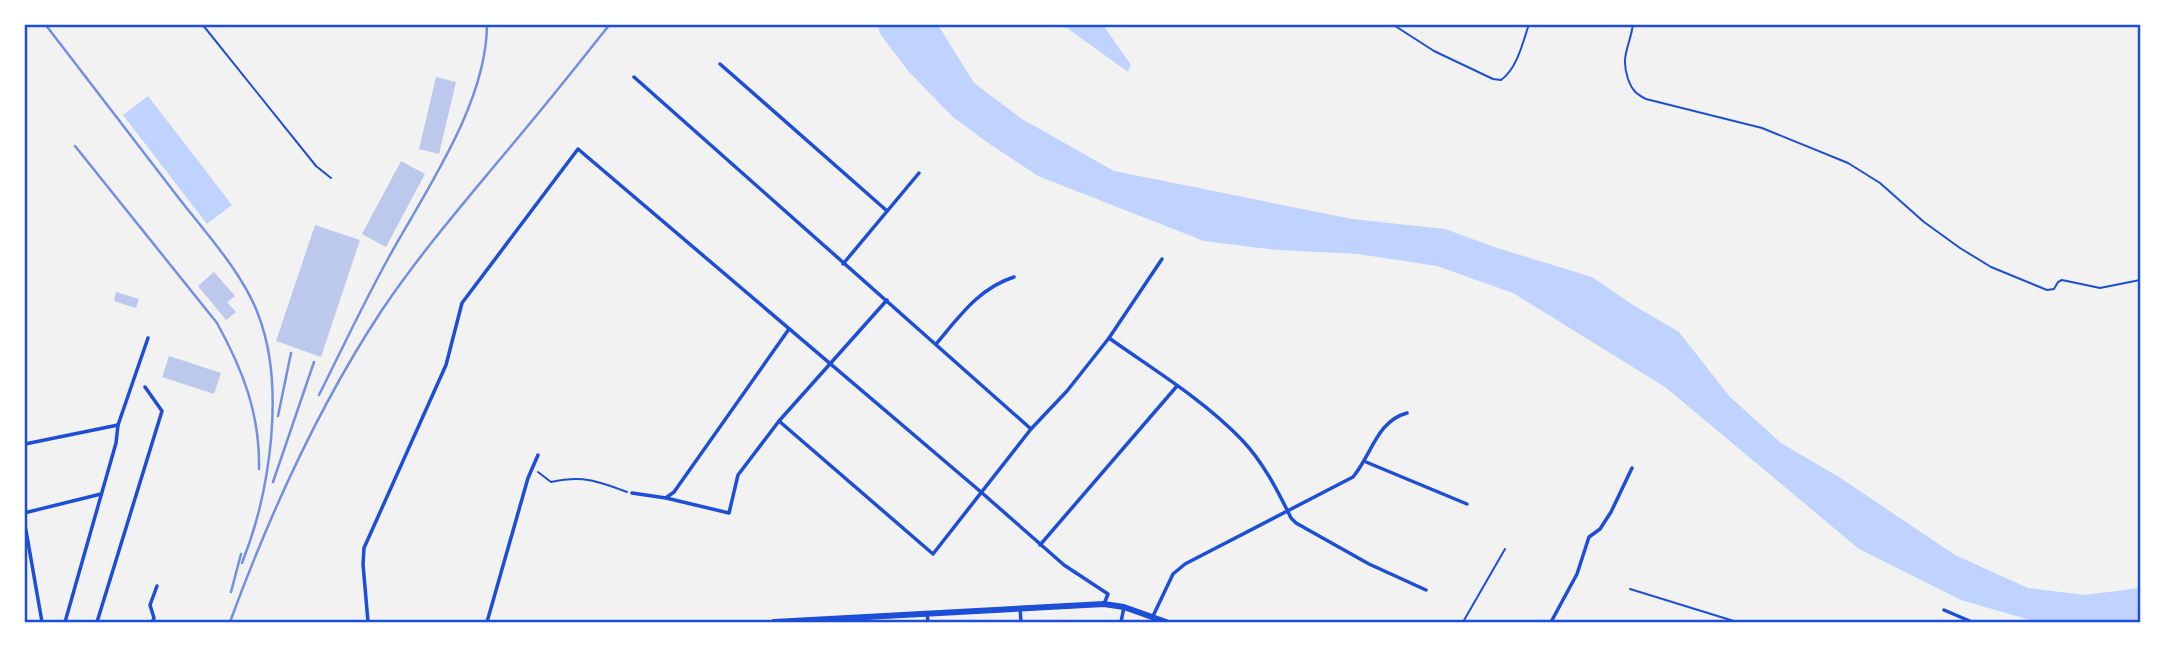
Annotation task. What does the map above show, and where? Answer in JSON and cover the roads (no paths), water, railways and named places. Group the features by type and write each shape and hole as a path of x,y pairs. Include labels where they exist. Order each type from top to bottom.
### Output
{"main road":[{"path":"774,622 1104,604 1124,607 1166,622"}],"street":[{"path":"720,64 887,210"},
{"path":"634,77 1031,429"},
{"path":"368,622 364,548 446,365 453,331 463,303 578,149 1040,545 1064,565 1108,594 1104,604"},
{"path":"843,264 919,173"},
{"path":"779,421 933,554 1031,429 1067,391 1109,338 1162,259"},
{"path":"936,344 977,296 1001,281 1014,277"},
{"path":"632,493 729,513 738,475 779,421 887,300"},
{"path":"666,498 674,492 789,329"},
{"path":"65,622 117,443 118,425 148,338"},
{"path":"1109,338 1197,400 1242,440 1261,464 1296,523 1317,537 1426,590"},
{"path":"1040,545 1177,386"},
{"path":"97,622 162,411 145,387"},
{"path":"1153,616 1173,574 1185,564 1353,477 1366,462 1382,428 1394,416 1407,413"},
{"path":"25,444 118,425"},
{"path":"487,622 531,466 538,455"},
{"path":"1366,462 1467,504"},
{"path":"1551,622 1577,574 1589,537 1600,529 1611,512 1632,468"},
{"path":"42,622 24,516 102,494"},
{"path":"152,622 153,612 150,605 156,586"},
{"path":"1121,622 1124,607"},
{"path":"1020,608 1021,622"},
{"path":"1944,610 1972,622"},
{"path":"927,614 928,622"}],"lane":[{"path":"202,24 316,166 331,178"},
{"path":"1463,622 1505,549"},
{"path":"1630,589 1737,622"}],"water":[{"path":"878,25 938,25 974,83 1022,119 1114,171 1352,219 1445,229 1592,277 1679,332 1730,397 1781,443 1839,477 1955,555 2028,588 2085,595 2140,588 2140,622 2037,622 1961,600 1859,549 1665,387 1513,293 1437,266 1358,254 1277,250 1204,241 1038,176 953,117 909,72 880,34"},
{"path":"1048,25 1103,25 1131,65 1128,72 1067,28"},
{"path":"148,96 232,205 207,224 123,115"}],"railway":[{"path":"45,24 224,255 258,314 271,373 271,439 260,505 242,563"},
{"path":"319,395 371,291 466,115 484,54 487,24"},
{"path":"230,622 297,462 337,384 382,310 438,235 610,24"},
{"path":"75,146 217,323 235,358 248,393 257,430 259,469"},
{"path":"278,416 291,353"},
{"path":"273,482 314,362"},
{"path":"231,592 241,554"}]}
